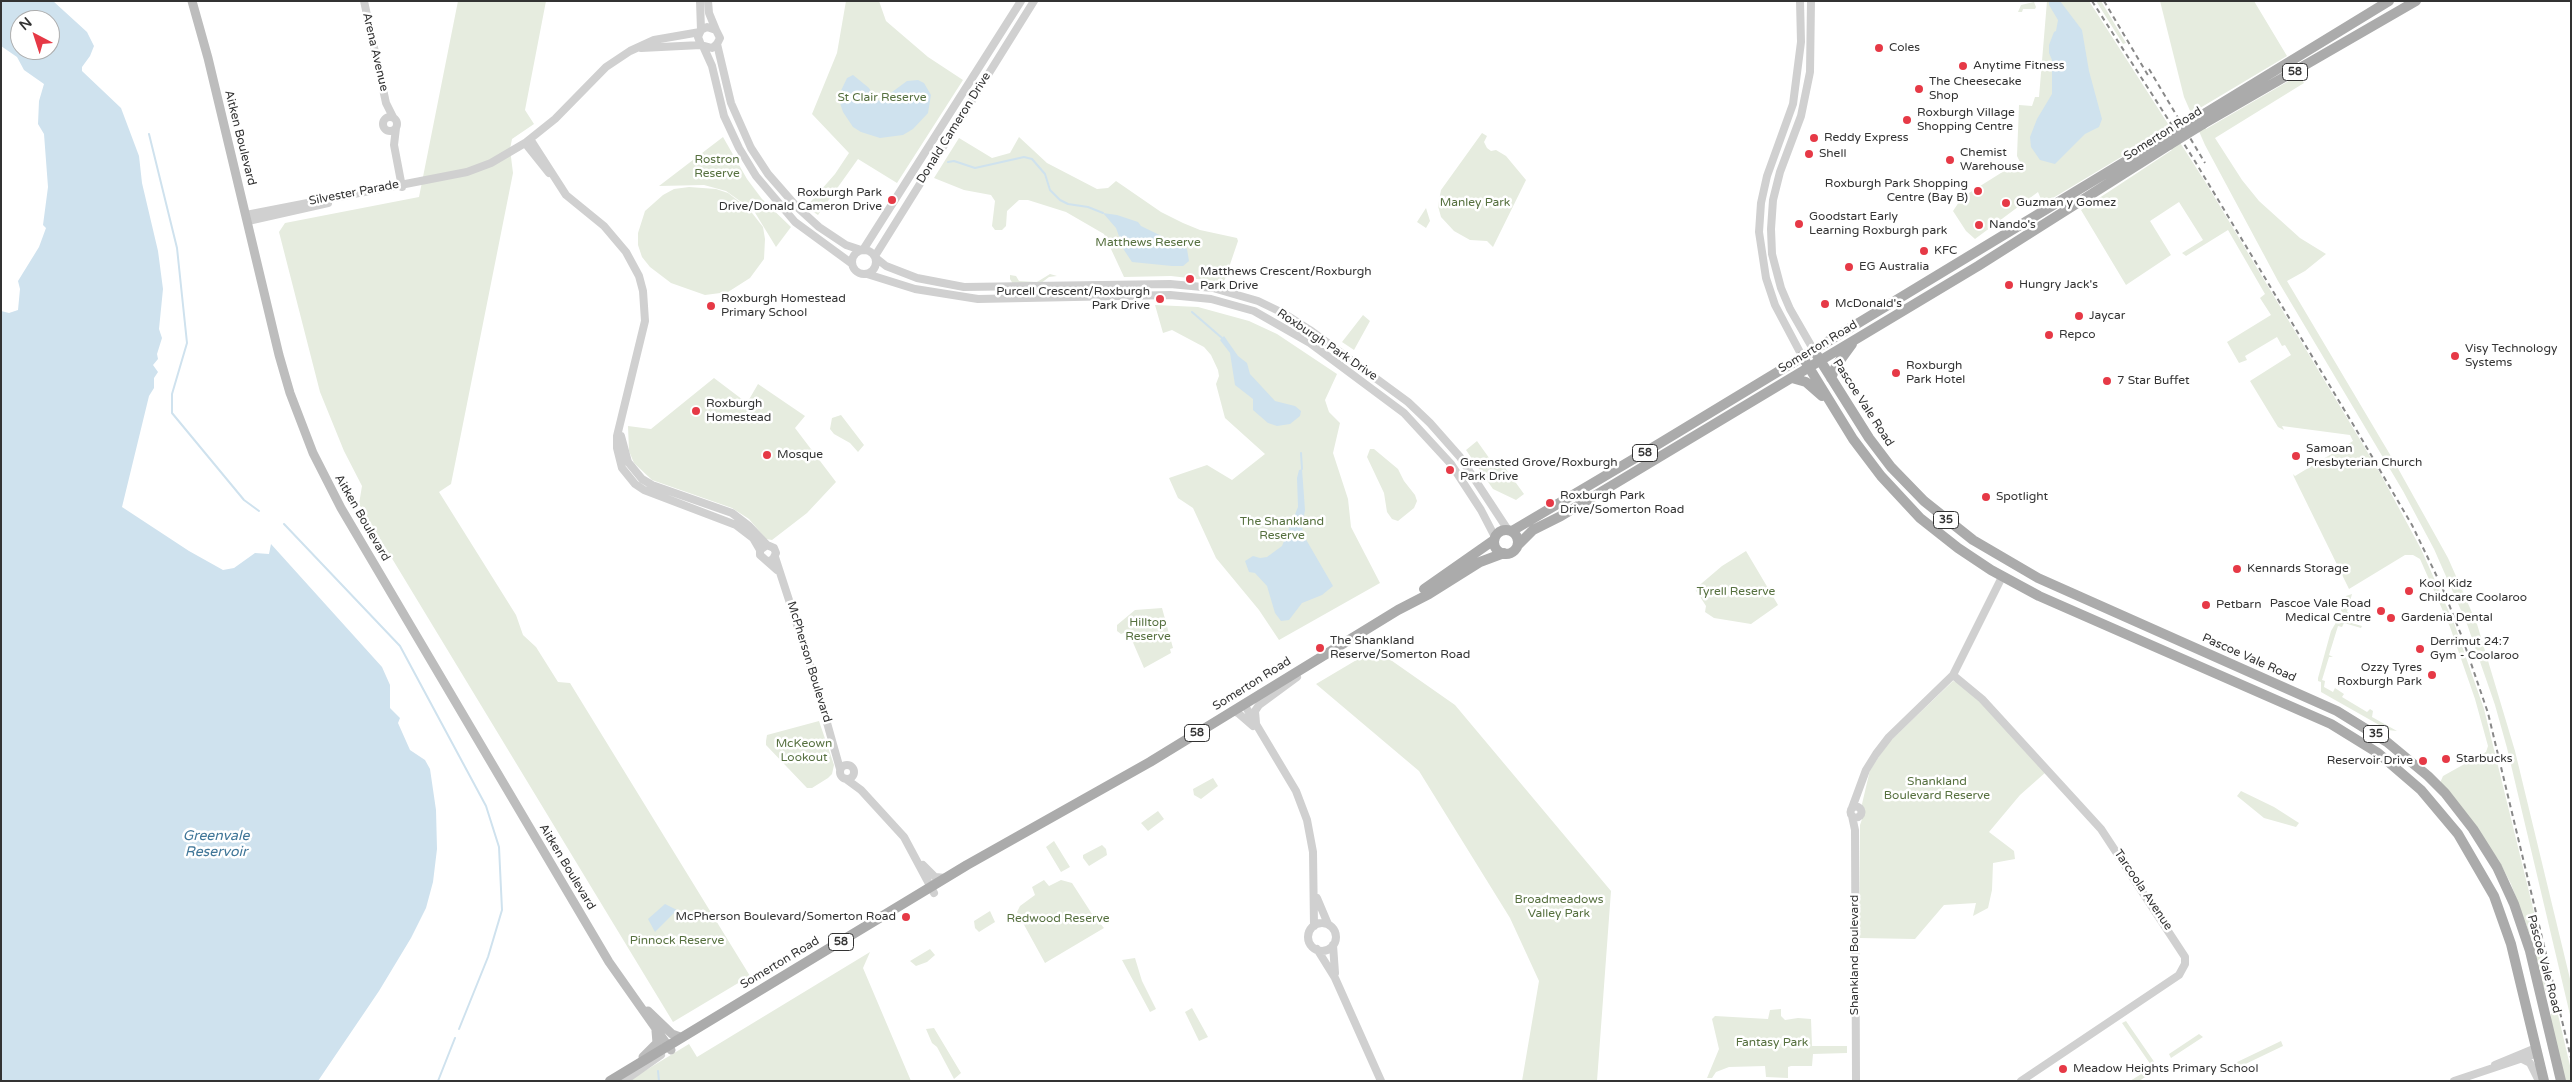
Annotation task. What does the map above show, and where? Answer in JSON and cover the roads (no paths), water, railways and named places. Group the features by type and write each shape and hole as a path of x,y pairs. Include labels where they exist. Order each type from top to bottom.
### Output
{"main road":[{"name":"Aitken Boulevard","path":"192,1 290,393 326,480 508,794 609,962 654,1027 666,1050"},
{"name":"Somerton Road","path":"2201,121 2389,1"},
{"name":"Somerton Road","path":"1510,530 1650,450 1968,256 2201,121 2416,1"},
{"name":"Somerton Road","path":"1518,545 1533,530 1975,268 2167,141"},
{"path":"1968,256 1975,268"},
{"path":"1831,378 1836,366 1853,341"},
{"name":"Pascoe Vale Road","path":"1813,349 1869,438 1891,467 1924,501 1949,522 2009,563 2052,585 2300,694 2354,720 2409,759 2445,793 2473,829 2497,867 2514,904 2530,951 2560,1081"},
{"name":"35","path":"1802,356 1853,439 1887,483 1935,531 2002,577 2047,599 2295,707 2354,737 2393,765 2434,803 2458,834 2487,882 2500,909 2512,944 2544,1081"},
{"path":"1792,378 1806,382 1832,406"},
{"path":"1887,483 1887,473 1891,467"},
{"name":"58","path":"1494,539 1502,530 1510,530"},
{"path":"1510,530 1516,535 1518,545"},
{"name":"Somerton Road","path":"1398,610 1494,539"},
{"path":"1494,539 1495,547 1504,553"},
{"name":"58","path":"1504,553 1514,551 1518,545"},
{"name":"Somerton Road","path":"615,1080 764,994 932,890 946,878 1067,810 1398,610 1429,594 1480,562 1504,553"},
{"path":"2295,707 2300,694"},
{"name":"Somerton Road","path":"666,1050 680,1037 875,921 1044,827 1067,810"},
{"name":"Aitken Boulevard","path":"632,996 668,1030 680,1037"},
{"path":"615,1080 654,1047 658,1040 654,1027"},
{"path":"2537,1050 2552,1046"}],"street":[{"name":"Arena Avenue","path":"364,1 389,118"},
{"path":"700,1 701,31 698,37 712,66 722,110 739,148 766,190 795,222 851,262 857,273 867,274 875,268 875,257 870,251 846,245 812,222 777,185 751,148 729,97 717,44 720,35 709,13 708,1"},
{"name":"Donald Cameron Drive","path":"862,250 917,167 1021,1"},
{"name":"Donald Cameron Drive","path":"875,257 926,172 1034,1"},
{"path":"1800,1 1801,42 1793,104 1767,176 1761,203 1759,232 1766,278 1772,296 1802,356"},
{"path":"1811,1 1810,72 1801,116 1780,172 1773,200 1770,229 1772,254 1781,288 1813,349"},
{"path":"701,31 707,27 716,30"},
{"name":"Silvester Parade","path":"247,218 462,173 501,159 528,141 606,67 630,51 654,40 701,31"},
{"path":"702,46 712,48 717,44"},
{"name":"Silvester Parade","path":"630,51 645,47 702,46"},
{"path":"963,94 972,99"},
{"path":"389,118 397,122 391,129 383,125 389,118"},
{"path":"391,129 402,186"},
{"path":"528,141 541,165 551,174 566,195 604,226 633,263 639,276 643,291 645,321 621,427 617,436 618,458 622,468 635,484 654,494 736,524 763,547 774,548 772,559 761,559 763,547"},
{"path":"851,262 854,254 862,250"},
{"name":"Roxburgh Park Drive","path":"875,257 886,266 917,278 964,287 1005,288 1170,284 1213,288 1258,301 1285,314 1347,356 1384,383 1437,431 1470,472 1502,523 1510,530"},
{"name":"Roxburgh Park Drive","path":"867,274 946,296 1004,299 1170,295 1211,299 1254,311 1283,326 1404,413 1429,439 1466,485 1494,539"},
{"path":"1004,299 1005,288"},
{"path":"1226,303 1229,292"},
{"path":"1377,392 1384,383"},
{"path":"1429,439 1437,431"},
{"name":"McPherson Boulevard","path":"772,559 781,576 836,749 840,769"},
{"name":"Shankland Boulevard","path":"1856,1081 1855,830 1859,787 1876,754 1889,737 1952,675 2002,577"},
{"path":"1256,725 1255,712 1259,705 1317,659"},
{"name":"Tarcoola Avenue","path":"1952,675 1982,699 2101,829 2185,957 2185,964 2179,976 2021,1081"},
{"path":"1244,704 1296,791 1307,820 1313,852 1314,926"},
{"path":"1232,712 1243,716 1263,736"},
{"name":"McPherson Boulevard","path":"836,749 849,765"},
{"path":"850,777 853,768 849,765 842,766 840,775 850,777 904,837 930,873 946,878"},
{"path":"915,853 932,890"},
{"path":"875,921 922,888 926,882 925,877"},
{"path":"1314,886 1328,924 1333,928 1336,936 1334,945 1336,978"},
{"path":"1328,924 1320,923 1314,926 1310,931 1309,940 1336,978 1381,1081"},
{"path":"1317,950 1326,950 1334,945"},
{"path":"2454,1081 2489,1068 2522,1059 2537,1050"},
{"path":"2489,1068 2504,1059 2537,1050"},
{"path":"2522,1059 2530,1064 2539,1081"}],"water":[{"name":"Greenvale Reservoir","path":"1,1 53,1 87,32 94,46 82,67 82,71 121,108 139,156 142,183 158,251 163,289 159,329 162,338 157,354 158,359 153,365 158,372 154,378 154,388 149,396 122,507 189,551 223,570 234,568 255,553 269,554 271,544 382,667 390,685 390,708 400,718 398,723 410,750 425,760 430,769 436,810 437,849 433,882 426,908 411,938 379,991 318,1081 1,1081 1,311 9,313 18,310 20,289 18,281 39,247 46,228 43,225 48,187 44,134 38,124 39,101 44,84 24,70 19,60 60,60 60,10 10,10 10,52 1,46"},
{"path":"2049,1 2060,1 2082,30 2089,71 2102,119 2099,127 2085,134 2055,164 2040,160 2031,147 2030,137 2037,119 2052,94 2052,60 2049,53 2049,45 2056,31 2058,20 2049,5"},
{"path":"853,75 869,88 875,99 880,101 907,81 918,80 924,83 931,95 928,113 913,129 903,135 880,138 861,132 853,127 843,112 838,97 847,78"},
{"path":"1103,213 1117,215 1138,222 1141,226 1180,245 1187,249 1189,261 1183,266 1132,262 1124,250 1116,228"},
{"path":"1224,336 1238,356 1247,363 1250,374 1275,401 1295,406 1301,411 1300,416 1290,424 1277,426 1268,423 1253,410 1253,399 1235,385 1230,353 1220,340"},
{"path":"1302,469 1305,510 1302,527 1304,536 1333,586 1322,595 1302,603 1289,620 1281,621 1275,613 1267,586 1255,573 1249,572 1245,561 1253,556 1267,557 1282,546 1298,507 1297,478 1299,470"},
{"path":"665,904 677,910 655,932 648,919"}],"waterway":[{"path":"149,134 177,248 187,343 172,394 172,413 244,500 259,511"},
{"path":"948,162 954,161 975,168 1024,157 1032,159 1045,174 1050,190 1060,200 1068,204 1088,207 1103,213"},
{"path":"1192,312 1222,338"},
{"path":"1301,453 1302,469"},
{"path":"284,524 400,646 486,806 499,847 502,910 488,957 459,1029"},
{"path":"438,1081 455,1038"},
{"path":"658,1071 659,1081"}],"railway":[{"path":"2092,1 2193,158 2357,431 2412,525 2442,587 2462,637 2488,713 2571,1058"},
{"path":"2104,1 2149,77"},
{"path":"2149,69 2205,163"}],"place":[{"name":"Coles","path":"1879,48"},
{"name":"Anytime Fitness","path":"1963,66"},
{"name":"The Cheesecake Shop","path":"1919,89"},
{"name":"Roxburgh Village Shopping Centre","path":"1907,120"},
{"name":"Reddy Express","path":"1814,138"},
{"name":"Shell","path":"1809,154"},
{"name":"Chemist Warehouse","path":"1950,160"},
{"name":"Roxburgh Park Shopping Centre (Bay B)","path":"1978,191"},
{"name":"Roxburgh Park Drive/Donald Cameron Drive","path":"892,200"},
{"name":"Guzman y Gomez","path":"2006,203"},
{"name":"Goodstart Early Learning Roxburgh park","path":"1799,224"},
{"name":"Nando's","path":"1979,225"},
{"name":"KFC","path":"1924,251"},
{"name":"EG Australia","path":"1849,267"},
{"name":"Matthews Crescent/Roxburgh Park Drive","path":"1190,279"},
{"name":"Hungry Jack's","path":"2009,285"},
{"name":"Purcell Crescent/Roxburgh Park Drive","path":"1160,299"},
{"name":"McDonald's","path":"1825,304"},
{"name":"Roxburgh Homestead Primary School","path":"711,306"},
{"name":"Jaycar","path":"2079,316"},
{"name":"Repco","path":"2049,335"},
{"name":"Visy Technology Systems","path":"2455,356"},
{"name":"Roxburgh Park Hotel","path":"1896,373"},
{"name":"7 Star Buffet","path":"2107,381"},
{"name":"Roxburgh Homestead","path":"696,411"},
{"name":"Mosque","path":"767,455"},
{"name":"Samoan Presbyterian Church","path":"2296,456"},
{"name":"Greensted Grove/Roxburgh Park Drive","path":"1450,470"},
{"name":"Spotlight","path":"1986,497"},
{"name":"Roxburgh Park Drive/Somerton Road","path":"1550,503"},
{"name":"Kennards Storage","path":"2237,569"},
{"name":"Kool Kidz Childcare Coolaroo","path":"2409,591"},
{"name":"Petbarn","path":"2206,605"},
{"name":"Pascoe Vale Road Medical Centre","path":"2381,611"},
{"name":"Gardenia Dental","path":"2391,618"},
{"name":"The Shankland Reserve/Somerton Road","path":"1320,648"},
{"name":"Derrimut 24:7 Gym - Coolaroo","path":"2420,649"},
{"name":"Ozzy Tyres Roxburgh Park","path":"2432,675"},
{"name":"Starbucks","path":"2446,759"},
{"name":"Reservoir Drive","path":"2423,761"},
{"name":"McPherson Boulevard/Somerton Road","path":"906,917"},
{"name":"Meadow Heights Primary School","path":"2063,1069"}],"park label":[{"name":"St Clair Reserve","path":"882,98"},
{"name":"Rostron Reserve","path":"717,167"},
{"name":"Manley Park","path":"1475,203"},
{"name":"Matthews Reserve","path":"1148,243"},
{"name":"The Shankland Reserve","path":"1282,529"},
{"name":"Tyrell Reserve","path":"1736,592"},
{"name":"Hilltop Reserve","path":"1148,630"},
{"name":"McKeown Lookout","path":"804,751"},
{"name":"Shankland Boulevard Reserve","path":"1937,789"},
{"name":"Broadmeadows Valley Park","path":"1559,907"},
{"name":"Redwood Reserve","path":"1058,919"},
{"name":"Pinnock Reserve","path":"677,941"},
{"name":"Fantasy Park","path":"1772,1043"}]}
